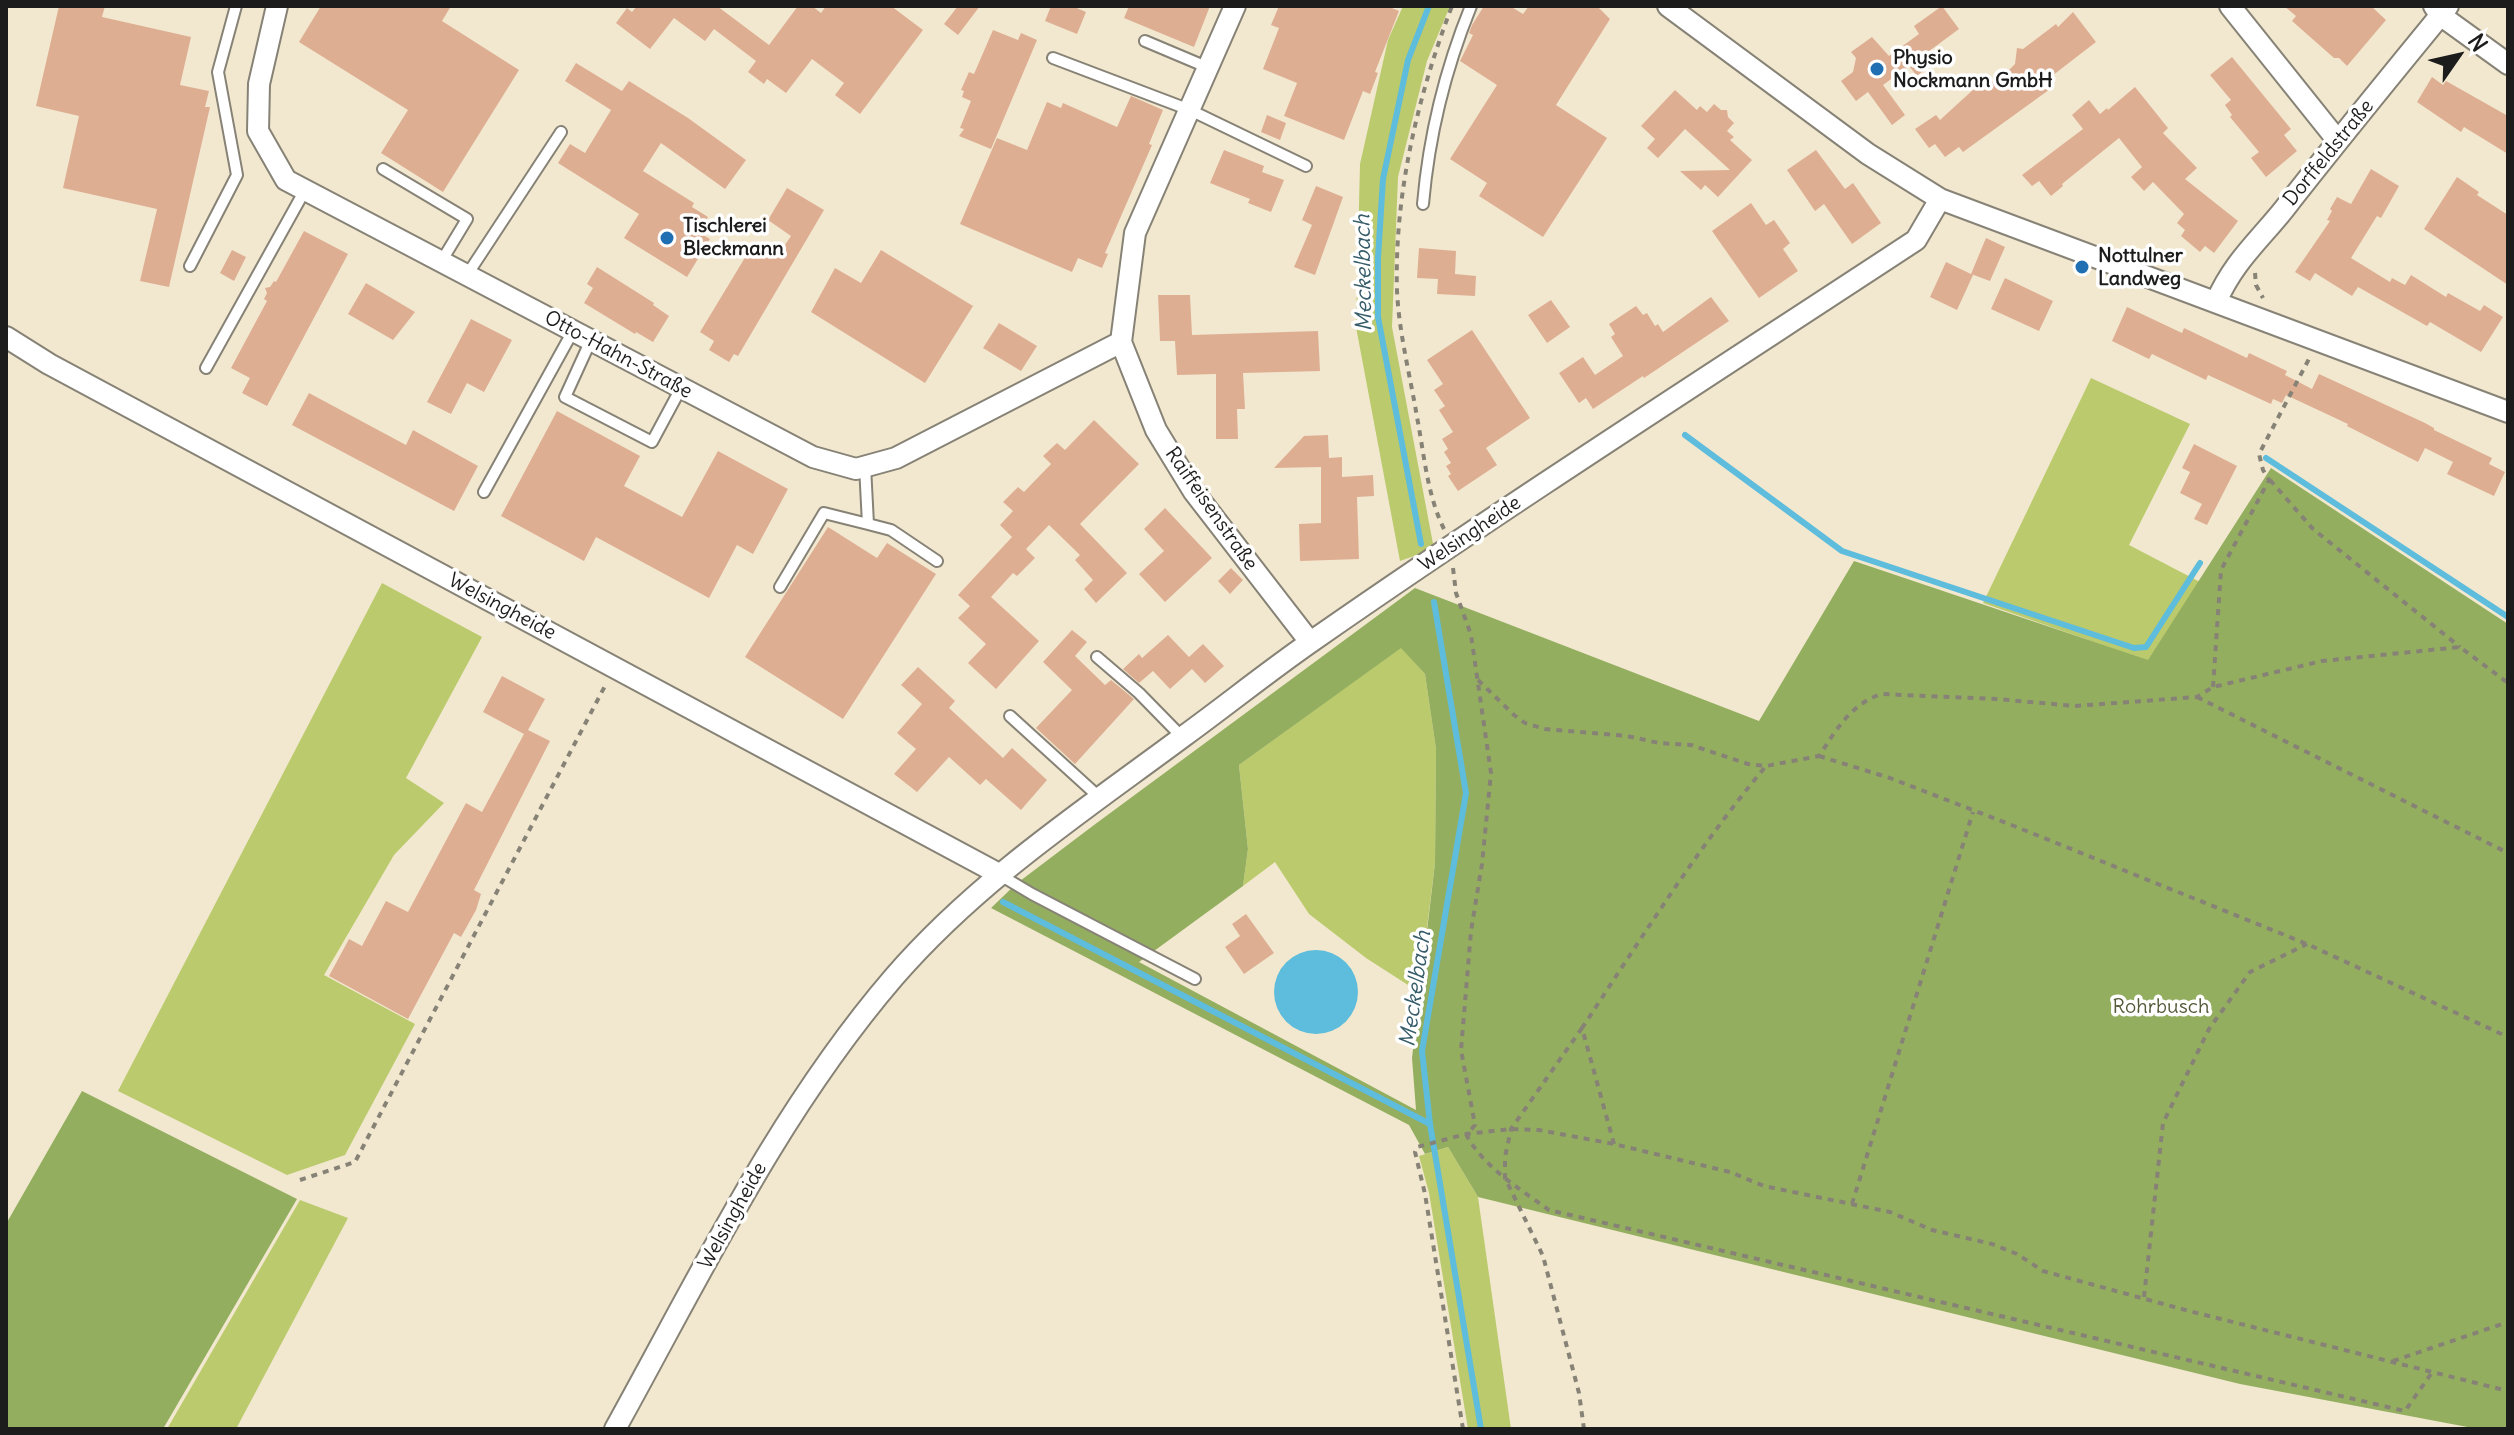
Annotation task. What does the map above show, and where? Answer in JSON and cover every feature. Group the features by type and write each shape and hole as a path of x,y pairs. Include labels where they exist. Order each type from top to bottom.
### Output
{"street":[{"name":"Otto-Hahn-Straße","path":"277,6 259,84 258,131 286,180 813,457 856,469 896,458 1121,342"},
{"name":"Raiffeisenstraße","path":"1235,6 1135,233 1121,342 1156,430 1194,492 1310,642"},
{"path":"2230,6 2338,141"},
{"path":"2441,9 2508,64"},
{"name":"Dorffeldstraße","path":"2216,302 2227,275 2338,141 2441,9"},
{"path":"1683,10 1868,154 1940,199 2318,342 2506,407"},
{"name":"Welsingheide","path":"615,1429 767,1155 822,1066 910,959 952,914 1099,797 1310,642 1916,240 1940,199"},
{"name":"Welsingheide","path":"6,337 63,371 999,874"}],"lane":[{"path":"190,266 237,175 218,72 236,6"},
{"path":"1423,204 1437,108 1454,48 1471,6"},
{"path":"1145,41 1209,68"},
{"path":"1053,58 1190,110 1306,166"},
{"path":"467,275 561,132"},
{"path":"383,169 467,219 441,262"},
{"path":"206,368 305,190"},
{"path":"582,336 565,397 577,404 652,442 681,388"},
{"path":"484,492 582,336"},
{"path":"865,466 868,524"},
{"path":"780,587 824,513 891,530 937,561"},
{"path":"1097,657 1139,693 1183,738"},
{"path":"1010,716 1099,797"},
{"name":"Welsingheide","path":"999,874 1195,979"}],"path":[{"path":"1452,6 1432,63 1411,152 1401,214 1397,290 1400,324 1430,486 1451,546 1456,593 1471,635 1491,773 1482,864 1471,931 1461,1050 1475,1125 1466,1134"},
{"path":"2259,239 2256,285 2266,305 2285,329"},
{"path":"2318,342 2259,454 2263,470 2313,529 2508,683"},
{"path":"2213,687 2221,570 2269,480"},
{"path":"1819,756 1846,715 1868,699 1881,694 2075,706 2197,697 2213,687 2322,661 2460,647"},
{"path":"300,1180 355,1162 614,667"},
{"path":"1476,679 1525,723 1545,729 1691,745 1748,764 1766,766 1819,756 1890,778 2307,944 2508,1037"},
{"path":"2197,697 2508,853"},
{"path":"1584,1429 1579,1393 1543,1256 1505,1178 1505,1157 1511,1129 1653,920 1740,797 1766,766"},
{"path":"1852,1204 1973,811"},
{"path":"2144,1297 2163,1123 2209,1029 2250,972 2307,944"},
{"path":"1582,1028 1614,1144"},
{"path":"1463,1429 1425,1194 1415,1152 1417,1147 1466,1134 1511,1129 1539,1130 1614,1144 1730,1172 1764,1186 1890,1212 1932,1230 1992,1244 2017,1254 2043,1271 2098,1288 2144,1297 2508,1391"},
{"path":"1466,1134 1471,1144 1505,1178 1549,1210 2405,1411 2433,1371"},
{"path":"2391,1361 2508,1322"}],"green space":[{"path":"1403,6 1450,6 1427,61 1398,177 1392,327 1434,549 1400,561 1356,327 1360,164 1388,40"},
{"path":"2091,378 2190,424 2129,545 2200,582 2148,661 1983,603"},
{"name":"Rohrbusch","path":"2271,468 2508,624 2508,1429 2478,1429 2240,1384 1478,1197 1448,1147 1425,1154 1409,1125 991,908 1016,884 1094,825 1415,588 1759,721 1854,561 2148,660","holes":["1401,648 1425,674 1436,749 1435,863 1412,1058 1416,1110 1139,962 1243,886 1248,849 1239,765"]},
{"path":"382,583 482,637 406,778 444,803 394,855 324,975 415,1024 345,1155 287,1175 118,1091"},
{"path":"1401,647 1425,674 1436,749 1435,863 1419,992 1366,958 1309,914 1275,862 1243,886 1248,849 1239,765"},
{"path":"82,1091 297,1199 163,1429 6,1429 6,1224"},
{"path":"1448,1147 1478,1197 1511,1429 1468,1429 1429,1193 1419,1156"},
{"path":"300,1200 348,1218 236,1429 167,1429"}],"water":[{"path":"1316,950 1332,953 1346,962 1355,976 1358,992 1355,1008 1346,1022 1332,1031 1316,1034 1300,1031 1286,1022 1277,1008 1274,992 1277,976 1286,962 1300,953"}],"building":[{"path":"59,6 105,6 102,17 191,37 180,85 209,91 205,107 210,107 169,287 140,281 157,209 63,188 79,116 36,106"},
{"path":"321,6 451,6 442,21 519,70 443,192 381,153 408,110 299,42"},
{"path":"637,6 717,6 769,45 798,6 812,6 821,13 826,6 891,6 923,30 860,114 835,95 844,83 812,59 786,93 767,79 764,84 748,72 756,61 714,29 705,41 674,18 650,49 616,23 627,8 632,12"},
{"path":"958,6 980,6 958,35 944,24"},
{"path":"1051,6 1072,6 1086,12 1077,34 1045,21"},
{"path":"1129,6 1210,6 1194,47 1124,18"},
{"path":"1279,6 1387,6 1399,11 1375,72 1378,73 1370,94 1363,91 1344,140 1284,116 1297,83 1263,69 1279,28 1271,25"},
{"path":"1484,6 1510,6 1523,14 1529,6 1597,6 1610,19 1556,105 1607,138 1543,237 1479,196 1487,183 1450,159 1497,85 1460,61 1473,35 1469,33 1472,25"},
{"path":"1942,6 1959,29 1921,57 1929,66 1917,76 1909,66 1883,85 1905,115 1892,125 1868,92 1856,101 1841,81 1853,72 1856,58 1851,52 1872,37 1889,56 1919,34 1914,26"},
{"path":"2284,6 2371,6 2386,20 2347,66 2292,21 2296,16"},
{"path":"2073,12 2096,42 2048,79 2053,87 1963,152 1959,147 1945,157 1935,144 1929,148 1915,129 1936,115 1940,120 1987,77 1991,82 2010,69 2015,64 2017,48 2023,49 2056,24 2058,27"},
{"path":"993,30 1018,40 1021,33 1037,40 991,149 959,136 964,129 960,128 971,101 962,97 964,91 961,90 969,72 974,74"},
{"path":"2232,57 2291,129 2284,135 2297,151 2266,177 2251,158 2259,152 2230,117 2232,115 2225,105 2231,100 2210,75"},
{"path":"576,63 622,91 629,81 746,160 725,189 661,143 643,171 694,203 692,207 708,217 698,232 710,239 687,277 624,238 639,214 558,163 570,144 585,153 611,110 565,81"},
{"path":"2432,77 2443,85 2446,81 2508,116 2508,154 2464,127 2461,132 2417,102"},
{"path":"2135,87 2168,128 2163,133 2197,168 2185,179 2238,221 2214,253 2205,246 2200,252 2181,236 2185,230 2177,223 2184,214 2153,182 2144,191 2131,177 2142,167 2119,138 2051,196 2039,181 2032,186 2022,175 2083,129 2072,115 2089,100 2100,114"},
{"path":"1675,90 1697,110 1700,106 1707,112 1714,104 1721,110 1727,110 1728,117 1734,123 1727,131 1734,137 1730,140 1752,160 1718,197 1705,185 1701,190 1680,171 1730,170 1685,129 1658,158 1647,148 1655,139 1641,126"},
{"path":"1131,96 1163,110 1149,144 1152,145 1105,253 1108,254 1102,268 1078,258 1072,272 960,224 997,138 1027,150 1047,102 1061,108 1063,103 1117,127"},
{"path":"1267,115 1286,123 1280,140 1261,132"},
{"path":"1224,150 1264,166 1262,172 1284,180 1271,212 1248,203 1250,199 1210,183"},
{"path":"1816,150 1845,189 1853,183 1881,223 1852,244 1824,204 1815,211 1787,170"},
{"path":"2371,169 2399,186 2381,218 2377,216 2351,258 2390,282 2392,278 2405,285 2411,275 2446,297 2448,293 2480,311 2484,305 2503,317 2481,352 2430,322 2427,326 2358,287 2352,296 2315,273 2310,281 2295,272 2330,221 2327,220 2332,211 2330,209 2337,197 2351,204"},
{"path":"2457,177 2479,192 2477,195 2508,215 2508,285 2424,229"},
{"path":"1316,186 1343,197 1315,275 1294,267 1312,225 1302,220"},
{"path":"787,188 824,210 738,356 734,354 729,362 709,350 714,341 700,332 755,241 778,255 791,236 768,220"},
{"path":"1751,203 1766,225 1774,220 1790,243 1783,249 1798,271 1759,298 1712,231"},
{"path":"304,231 348,254 267,406 242,393 250,378 231,368 267,301 264,299 267,293 265,288 276,282"},
{"path":"1986,238 2005,247 1990,281 1971,274"},
{"path":"1419,248 1456,251 1455,274 1476,276 1475,296 1437,294 1438,279 1417,278"},
{"path":"232,250 246,257 234,281 220,273"},
{"path":"881,250 973,306 925,383 811,312 835,268 861,283"},
{"path":"1946,262 1973,275 1957,310 1930,297"},
{"path":"597,267 669,316 653,342 584,303 593,288 587,284"},
{"path":"2005,278 2053,301 2039,331 1991,309"},
{"path":"366,283 415,312 393,340 348,314"},
{"path":"1158,295 1190,295 1192,335 1318,331 1320,371 1243,373 1245,409 1237,409 1238,439 1216,439 1216,374 1177,375 1175,341 1160,341"},
{"path":"1711,297 1729,321 1593,409 1586,398 1579,403 1559,373 1583,357 1595,375 1623,356 1611,337 1615,334 1609,324 1636,306 1643,315 1647,313 1663,332"},
{"path":"1551,300 1570,327 1547,343 1528,315"},
{"path":"2127,307 2182,333 2184,328 2247,358 2249,353 2287,371 2285,375 2312,389 2319,374 2425,423 2492,458 2489,464 2505,472 2494,496 2447,474 2453,462 2425,448 2418,462 2286,395 2282,403 2273,399 2271,404 2208,375 2206,380 2152,354 2149,359 2112,341"},
{"path":"471,319 512,340 484,392 467,383 451,414 427,402"},
{"path":"999,323 1037,346 1021,371 983,348"},
{"path":"1472,330 1530,418 1486,448 1497,465 1458,491 1448,476 1451,474 1446,466 1451,463 1444,452 1448,449 1442,439 1453,432 1439,410 1445,406 1434,390 1443,384 1427,360"},
{"path":"309,393 406,445 413,430 478,466 454,511 292,425"},
{"path":"557,411 640,456 624,486 682,517 718,451 788,489 753,554 737,545 709,598 596,537 584,561 501,516"},
{"path":"1094,420 1139,464 1080,524 1127,573 1096,603 1084,589 1093,580 1075,560 1080,555 1049,525 1026,549 1035,558 1017,576 1013,573 991,597 1039,641 996,689 968,663 986,644 958,618 970,606 958,595 1012,537 1000,525 1013,511 1003,502 1018,487 1024,492 1051,464 1043,456 1057,443 1065,450"},
{"path":"1328,435 1329,458 1342,457 1342,477 1373,475 1374,496 1357,497 1359,559 1300,561 1299,524 1321,523 1321,467 1274,468 1304,436"},
{"path":"2194,444 2237,466 2207,525 2194,519 2202,504 2180,493 2190,472 2182,468"},
{"path":"1165,508 1212,558 1165,602 1139,574 1164,551 1144,529"},
{"path":"828,527 877,558 887,543 936,574 843,719 745,657"},
{"path":"1231,568 1243,580 1230,594 1218,581"},
{"path":"1072,630 1087,642 1075,656 1105,685 1111,680 1134,699 1075,764 1036,728 1072,690 1043,662"},
{"path":"1168,635 1189,657 1203,644 1224,666 1205,683 1192,669 1170,689 1153,671 1139,683 1123,669 1139,654 1142,658"},
{"path":"918,667 955,701 949,708 1003,758 1012,748 1047,780 1021,810 986,779 980,785 949,757 917,792 894,774 916,749 897,733 922,704 901,685"},
{"path":"502,676 545,699 528,730 550,741 474,890 481,894 476,910 461,937 454,933 408,1019 329,976 349,939 362,946 386,901 408,912 466,803 482,812 524,734 483,712"},
{"path":"1246,914 1274,953 1244,974 1225,947 1240,936 1232,924"}],"waterway":[{"name":"Meckelbach","path":"1421,544 1378,317 1378,258 1383,179 1408,60 1429,6"},
{"path":"1685,435 1842,551 2134,648 2146,647 2200,563"},
{"path":"2266,458 2508,617"},
{"name":"Meckelbach","path":"1434,602 1466,793 1422,1051 1430,1124 1481,1429"},
{"path":"1003,902 1430,1124"}],"place":[{"name":"Physio Nockmann GmbH","path":"1877,69"},
{"name":"Tischlerei Bleckmann","path":"667,238"},
{"name":"Nottulner Landweg","path":"2082,267"}]}
